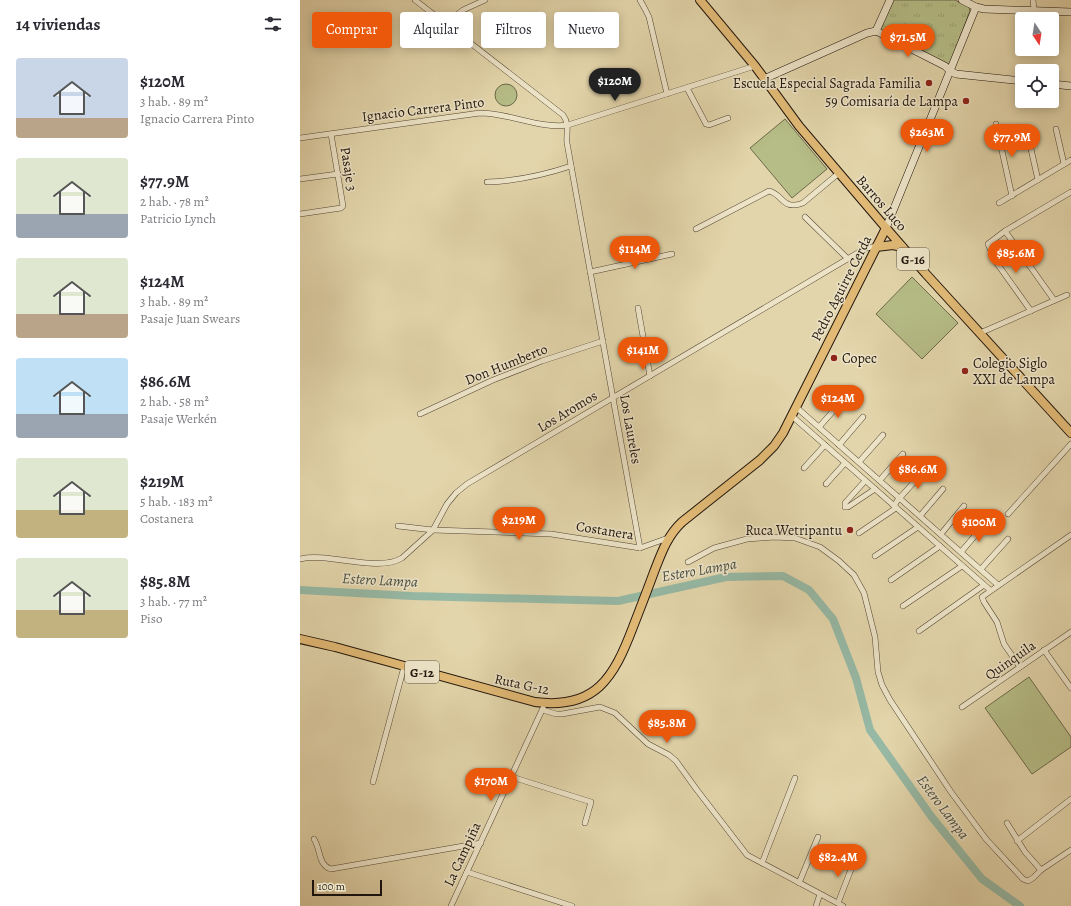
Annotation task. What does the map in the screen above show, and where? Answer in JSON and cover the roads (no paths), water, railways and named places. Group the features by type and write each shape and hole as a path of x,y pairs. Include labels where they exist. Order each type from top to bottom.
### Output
{"main road":[{"name":"Barros Luco","path":"700,0 755,66 799,126 902,247 1071,433"},
{"path":"876,31 890,0"},
{"path":"962,0 984,9 1071,12"},
{"name":"Pedro Aguirre Cerda","path":"668,538 682,522 765,455 780,437 792,416 886,228 976,7"},
{"path":"764,79 867,33 876,31 945,66 956,74 1015,80"},
{"path":"1059,85 1071,86"},
{"path":"876,247 892,245 902,247"},
{"name":"Ruta G-12","path":"300,639 335,647 531,702 544,707 570,702 597,690 617,666 661,552 668,538"}],"street":[{"path":"415,0 432,12"},
{"path":"460,12 485,0"},
{"path":"640,0 649,17 667,94"},
{"path":"1033,0 1034,10"},
{"path":"473,44 563,116 568,125"},
{"name":"Ignacio Carrera Pinto","path":"300,138 480,113 495,114 549,126 568,125 755,66"},
{"path":"687,88 706,124 709,125 728,118"},
{"path":"996,124 1012,196"},
{"name":"Los Laureles","path":"568,125 567,138 571,166 593,271 603,341 640,548"},
{"path":"1026,127 1038,180"},
{"path":"1056,129 1064,164"},
{"name":"Pasaje 3","path":"300,214 343,207 332,134"},
{"path":"999,203 1071,160"},
{"path":"486,182 538,176 571,166"},
{"path":"696,229 769,191 773,192 786,203 800,204 807,200 839,173"},
{"path":"300,179 338,174"},
{"path":"1031,311 996,262 988,244 1005,231 1071,192"},
{"path":"804,217 848,259"},
{"path":"1005,231 1054,300"},
{"name":"Los Aromos","path":"300,559 317,558 382,564 390,563 402,558 433,530 456,493 467,484 868,247 876,247"},
{"path":"593,271 672,254"},
{"path":"980,333 1067,295"},
{"path":"638,308 650,376"},
{"name":"Don Humberto","path":"420,414 493,380 542,361 603,341"},
{"path":"809,431 818,425 843,400"},
{"path":"796,407 998,585"},
{"path":"792,416 990,590"},
{"path":"840,445 863,417"},
{"path":"859,462 883,435"},
{"path":"1008,514 1071,444"},
{"path":"804,468 825,445"},
{"path":"880,480 903,454"},
{"path":"826,484 845,463"},
{"path":"859,533 895,507 896,502 924,471"},
{"path":"865,480 845,503 845,507 848,507 875,489"},
{"path":"920,516 943,489"},
{"path":"888,501 893,498 895,494"},
{"path":"940,534 964,506"},
{"path":"961,552 985,524"},
{"name":"Costanera","path":"398,526 433,530 550,534 640,548"},
{"path":"875,556 918,527"},
{"path":"1020,667 1004,644 997,622 982,597 1071,535"},
{"path":"688,562 714,548 747,539 774,537 795,538 820,547 839,561 854,575 864,593 875,637 878,672 882,685 890,700 951,792 986,839 1023,879 1030,880 1041,870 1071,850"},
{"path":"640,548 668,538"},
{"path":"981,569 1008,539"},
{"path":"891,580 940,546"},
{"path":"903,606 962,566"},
{"path":"919,631 982,583 987,574"},
{"name":"Quinquila","path":"962,708 1071,632"},
{"path":"1044,650 1071,688"},
{"path":"373,782 404,667"},
{"path":"544,707 556,714 600,707 615,713 648,744 669,755 676,761 696,790 748,855 840,905 855,859"},
{"name":"La Campiña","path":"451,906 544,707"},
{"path":"512,777 591,802 585,824"},
{"path":"762,863 795,778"},
{"path":"1018,840 1071,799"},
{"path":"1007,823 1032,860 1041,870"},
{"path":"799,883 818,837"},
{"path":"314,839 323,864 326,868 331,869 481,843"},
{"path":"467,872 572,906"},
{"path":"816,906 820,894"}],"waterway":[{"name":"Estero Lampa","path":"300,590 412,596 618,601 726,577 783,576 809,590 833,619 856,678 870,730 931,816 982,879 1020,906"}],"place":[{"name":"Escuela Especial Sagrada Familia","path":"929,83"},
{"name":"59 Comisaría de Lampa","path":"966,101"},
{"name":"Copec","path":"834,358"},
{"name":"Colegio Siglo XXI de Lampa","path":"965,371"},
{"name":"Ruca Wetripantu","path":"850,530"}]}
